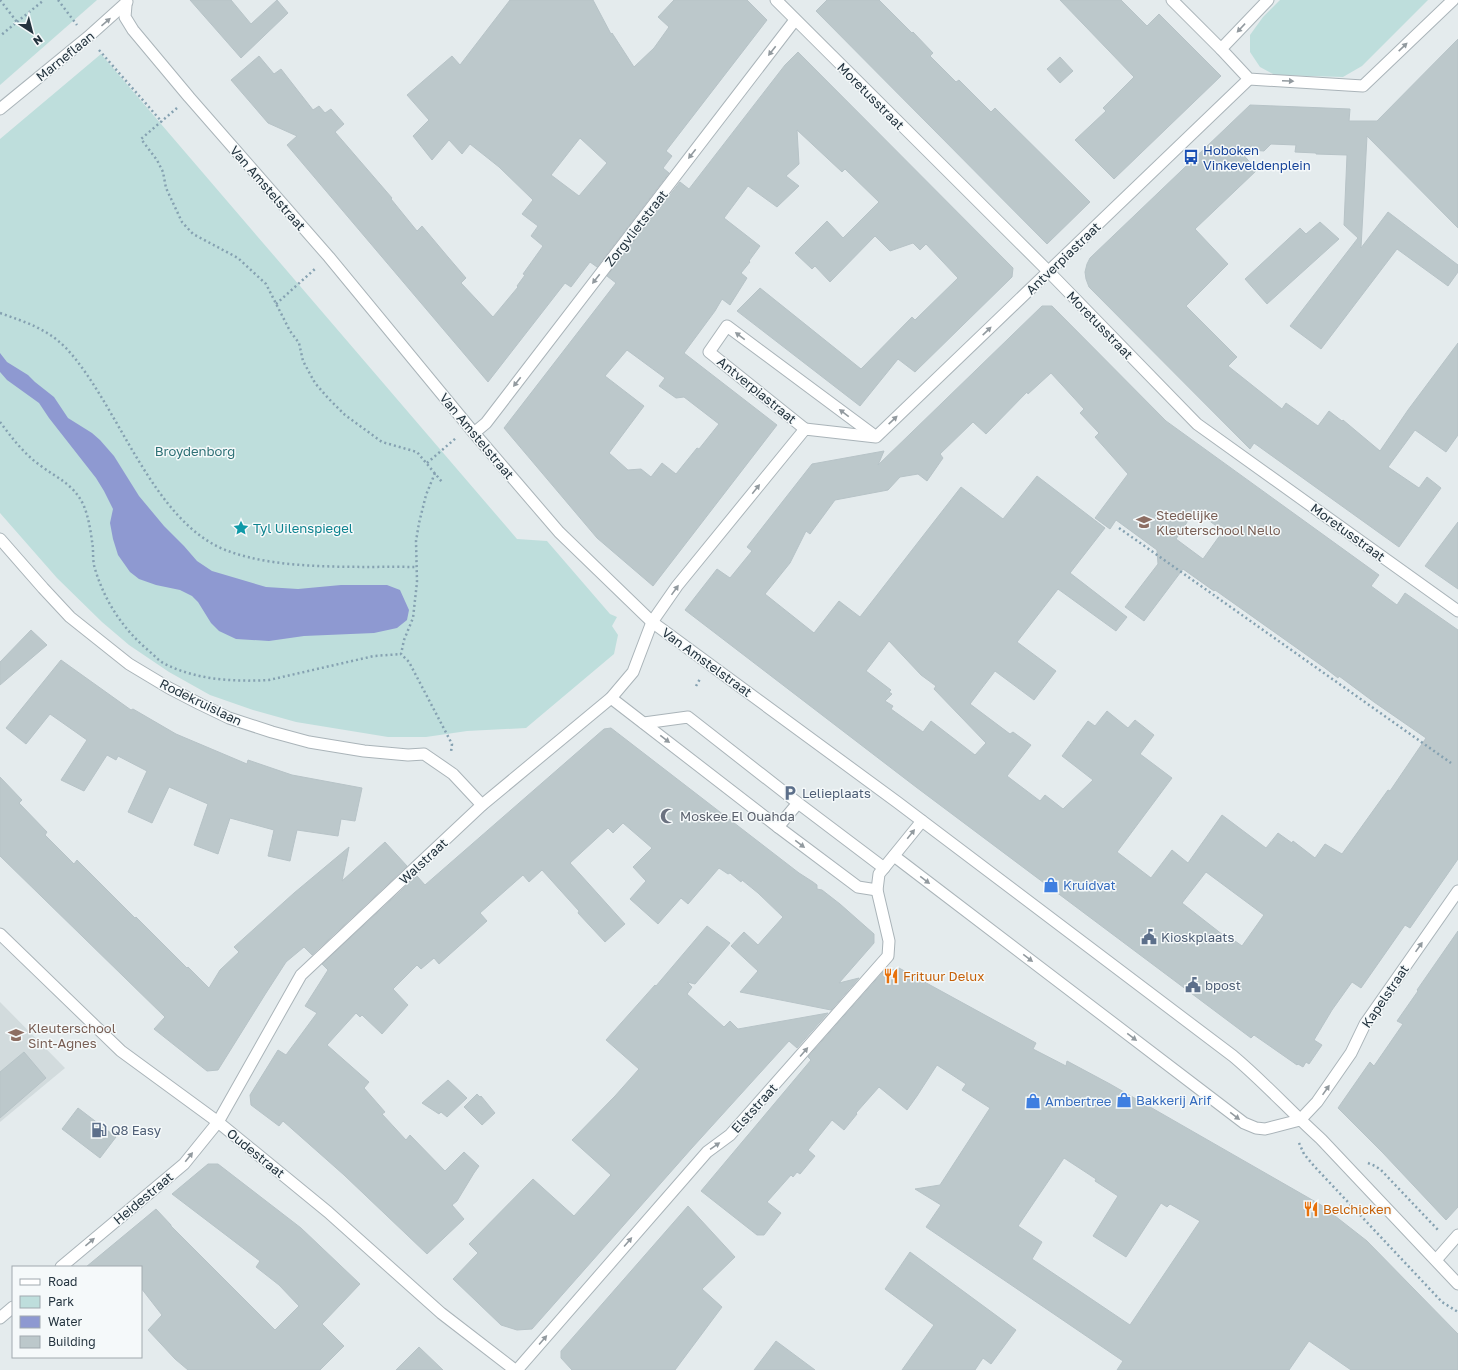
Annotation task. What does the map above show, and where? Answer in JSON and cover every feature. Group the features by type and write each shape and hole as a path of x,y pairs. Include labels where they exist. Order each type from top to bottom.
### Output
{"street":[{"name":"Moretusstraat","path":"776,0 1048,272 1197,424 1458,611"},
{"path":"1172,0 1250,79 1363,86 1453,0"},
{"path":"1221,49 1268,0"},
{"name":"Marneflaan","path":"0,109 88,37 127,2"},
{"name":"Van Amstelstraat","path":"127,2 125,17 133,30 189,97 329,257 472,430 559,532 652,622 922,821"},
{"name":"Zorgvlietstraat","path":"472,430 486,423 795,20"},
{"name":"Antverpiastraat","path":"876,437 1250,79"},
{"name":"Antverpiastraat","path":"727,326 876,437 804,429 709,352 727,326"},
{"name":"Antverpiastraat","path":"652,622 677,586 804,429"},
{"name":"Rodekruislaan","path":"0,538 70,617 94,637 129,664 200,704 230,718 309,742 364,751 408,755 424,754 452,774 482,805"},
{"name":"Walstraat","path":"218,1122 301,975 482,805 611,698 633,672 652,622"},
{"path":"611,698 778,828 858,887 877,890"},
{"path":"644,723 688,717 798,804 884,868"},
{"path":"778,828 798,804"},
{"path":"922,821 1259,1077 1300,1120 1321,1139 1458,1284"},
{"name":"Elststraat","path":"516,1370 707,1152 730,1136 888,956 889,941 877,890 879,874 922,821"},
{"path":"894,856 1244,1123 1256,1128 1265,1129 1300,1120"},
{"name":"Kapelstraat","path":"1300,1120 1317,1102 1351,1054 1365,1024 1458,891"},
{"name":"Oudestraat","path":"0,934 121,1051 218,1122 328,1212 441,1313 516,1370"},
{"name":"Heidestraat","path":"61,1266 184,1164 218,1122"},
{"path":"1436,1260 1458,1235"},
{"path":"0,1318 12,1308"}],"path":[{"path":"0,0 17,22"},
{"path":"0,36 44,0"},
{"path":"58,0 74,20"},
{"path":"88,37 162,122"},
{"path":"189,97 141,139 157,160 163,172 166,188 182,222 193,234 238,258 253,270 266,284 290,331 299,343 303,361 315,383 328,398 345,415 382,442 417,452 442,482"},
{"path":"276,304 329,257"},
{"path":"0,313 34,325 50,335 66,348 92,383 139,463 168,503 194,531 211,543 227,551 268,561 328,565 417,567"},
{"path":"0,422 21,449 41,467 61,478 72,488 83,504 89,525 95,567 101,586 120,621 143,646 162,662 186,672 210,678 235,681 252,681 269,680 374,656 401,654 409,662 452,744 447,770"},
{"path":"426,463 472,430"},
{"path":"401,654 404,640 413,618 417,582 416,541 419,523 426,495 435,472"},
{"path":"1119,528 1451,763"},
{"path":"1300,1120 1297,1134 1298,1142 1304,1154 1442,1302 1458,1312"}],"shaded area":[{"name":"Kleuterschool Sint-Agnes","path":"0,1002 65,1068 0,1122"}],"green space":[{"path":"0,0 97,0 0,85"},
{"path":"1280,0 1428,0 1362,66 1343,77 1275,75 1260,67 1250,52 1250,35 1263,17"},
{"name":"Broydenborg","path":"101,54 517,539 547,541 610,614 617,617 612,626 618,635 614,654 526,728 467,731 426,737 388,737 296,722 253,710 210,695 169,672 129,645 102,622 57,578 0,513 0,139"}],"water":[{"path":"0,353 7,362 28,375 54,397 68,418 92,433 100,440 114,456 139,496 164,526 197,561 212,571 266,587 298,589 341,585 387,585 400,590 409,610 407,620 397,628 374,633 304,636 269,641 236,639 219,631 211,623 198,602 192,596 180,590 156,585 139,579 130,572 118,555 110,523 113,509 104,491 96,478 39,403 7,380 0,372"}],"building":[{"path":"190,0 231,0 251,24 277,0 288,13 241,58"},
{"path":"510,0 593,0 611,34 612,33 634,67 654,48 669,27 658,17 674,0 747,0 767,20 666,151 672,156 663,168 669,173 597,267 590,262 571,287 565,283 488,382 287,145 297,136 268,123 231,80 259,56 274,74 281,69 313,110 319,106 325,113 331,109 344,124 335,132 392,198 391,199 417,231 422,226 466,278 461,283 493,317 518,287 517,286 525,275 523,274 543,246 531,236 538,226 522,214 533,200 499,167 470,144 462,154 449,140 432,160 413,136 429,120 407,95 452,56 460,65","holes":["580,138 607,163 579,196 551,175"]},
{"path":"827,0 879,0 933,53 930,56 956,82 959,80 991,112 995,108 1090,202 1047,244 816,11"},
{"path":"1060,0 1121,0 1147,26 1159,14 1221,76 1114,179 1075,140 1106,111 1103,108 1134,77"},
{"path":"1458,39 1458,228 1367,136 1361,248 1388,212 1458,265 1458,272 1448,286 1397,249 1321,349 1290,326 1358,238 1344,225 1347,155 1295,152 1296,145 1271,144 1264,151 1238,149 1257,170 1195,229 1228,264 1186,306 1237,357 1228,366 1282,409 1286,403 1318,426 1329,411 1342,421 1343,420 1380,451 1408,410 1458,343 1458,435 1446,452 1415,430 1388,467 1419,488 1427,477 1441,488 1399,547 1254,443 1250,449 1089,287 1085,272 1090,258 1250,105 1350,109 1349,121 1377,121"},
{"path":"798,52 1013,268 1012,277 915,372 898,359 860,406 737,311 760,288 861,369 912,317 915,320 958,278 926,244 920,250 913,243 890,251 875,236 830,282 815,266 812,269 795,253 827,221 843,238 879,202 845,169 842,172 797,130 799,164 786,176 799,186 777,207 748,186 724,218 760,246 741,273 747,278 730,305 722,299 684,353 777,425 653,586 597,538 504,428 616,283 607,276 680,182 689,189 785,65","holes":["627,350 665,378 659,386 676,398 684,397 719,424 676,474 662,463 651,477 641,469 628,470 609,453 644,406 605,376"]},
{"path":"1060,57 1073,71 1060,83 1047,69"},
{"path":"1320,222 1339,239 1267,304 1245,279 1300,228 1306,234"},
{"path":"1042,306 1052,306 1166,421 1379,575 1371,586 1397,605 1405,593 1458,630 1458,859 1410,928 1405,925 1361,988 1352,982 1332,1010 1314,1040 1322,1045 1309,1064 1306,1062 1303,1067 1298,1064 1297,1065 1254,1035 1251,1038 916,787 685,610 717,569 730,578 752,551 747,547 812,464 884,451 878,465","holes":["1051,373 1084,409 1080,413 1099,433 1095,437 1128,474 1095,518 1110,529 1116,520 1157,550 1158,564 1125,607 1144,621 1183,569 1214,591 1215,590 1338,678 1339,676 1426,738 1390,791 1388,790 1342,854 1325,844 1315,858 1293,841 1292,843 1278,833 1266,848 1222,815 1188,863 1172,850 1151,878 1117,852 1172,778 1140,754 1154,735 1135,720 1128,728 1107,711 1095,726 1088,721 1062,756 1093,780 1063,809 1045,795 1040,801 1007,776 1031,745 1013,732 1010,734 970,704 995,671 1034,700 1056,671 1017,642 1058,589 1116,631 1127,617 1070,573 1105,528 1037,476 1003,519 961,487 860,617 839,601 814,633 765,594 790,563 806,531 810,534 835,500 888,490 900,477 918,474 927,481 943,458 940,454 973,422 986,434 1027,392 1028,394","1195,510 1223,531 1203,559 1176,539","889,641 921,675 936,686 934,689 986,743 975,755 931,721 923,732 891,709 893,706 885,701 892,694 889,692 891,690 866,671","1206,872 1264,915 1242,946 1224,933 1223,935 1182,903"]},
{"path":"1458,522 1458,589 1425,566"},
{"path":"31,630 47,645 0,685 0,662"},
{"path":"61,660 131,710 133,709 176,734 247,764 248,760 292,775 362,788 355,821 341,819 338,836 297,830 290,861 268,856 274,830 230,818 218,854 194,845 208,804 169,787 152,823 128,812 147,771 118,756 116,760 107,755 84,791 61,780 87,740 50,714 26,744 6,728"},
{"path":"611,728 799,873 817,885 817,889 822,890 840,904 874,934 874,943 839,983 859,978 831,1010 740,992 758,971 731,946 744,932 758,945 783,917 758,893 742,880 741,882 730,873 728,874 719,868 688,904 681,898 658,924 630,899 646,881 633,867 652,848 623,823 613,833 608,828 570,863 625,924 605,942 578,913 579,911 542,870 529,882 523,875 480,913 487,921 439,964 434,958 421,969 417,965 393,989 408,1005 382,1034 362,1015 360,1017 356,1013 327,1045 369,1082 364,1088 385,1112 382,1114 406,1140 410,1135 445,1171 464,1152 479,1166 457,1201 452,1205 464,1219 427,1254 344,1175 283,1121 279,1126 251,1105 250,1095 278,1050 286,1055 317,1013 305,1006 328,970 322,964 417,876 425,885 604,729"},
{"path":"0,777 22,800 19,803 47,832 45,835 74,864 77,860 135,918 136,917 209,988 220,970 239,952 234,947 294,893 349,847 342,881 385,842 407,866 312,955 304,947 286,962 218,1070 207,1071 154,1029 165,1017 0,856"},
{"path":"707,926 730,943 695,984 687,982 692,987 687,994 724,1027 730,1021 738,1029 828,1013 797,1048 789,1041 691,1149 532,1329 517,1330 501,1325 453,1279 478,1253 469,1244 533,1179 574,1216 611,1175 572,1140 639,1069 606,1040 655,985 656,986"},
{"path":"1458,931 1458,1207 1446,1220 1338,1108 1370,1062 1374,1066 1403,1024 1397,1021"},
{"path":"899,968 1036,1043 1033,1049 1066,1066 1067,1061 1110,1084 1321,1205 1367,1241 1458,1334 1458,1370 1351,1370 1309,1341 1289,1370 1117,1370 1123,1361 926,1227 941,1205 915,1189 940,1185 990,1108 962,1090 966,1084 937,1065 907,1110 879,1087 856,1113 857,1114 844,1130 832,1120 808,1150 815,1156 800,1174 797,1172 793,1177 791,1175 767,1202 781,1213 764,1235 757,1235 701,1191 811,1060 808,1057 883,972","holes":["1064,1158 1096,1179 1095,1181 1118,1196 1093,1236 1126,1257 1161,1203 1167,1207 1170,1204 1200,1221 1130,1325 1032,1259 1042,1242 1018,1226"]},
{"path":"24,1052 46,1078 0,1118 0,1072"},
{"path":"448,1080 467,1098 447,1117 441,1112 439,1114 422,1103"},
{"path":"477,1094 480,1097 481,1096 495,1113 482,1125 464,1107"},
{"path":"78,1108 116,1137 100,1158 62,1129"},
{"path":"208,1164 218,1164 301,1228 360,1284 322,1324 344,1346 320,1370 188,1370 175,1359 148,1330 162,1315 142,1289 142,1266 87,1266 156,1209 171,1226 275,1330 299,1306 279,1285 256,1267 260,1261 172,1194"},
{"path":"688,1206 735,1257 702,1289 722,1307 675,1370 572,1370 561,1358 561,1351"},
{"path":"910,1252 1016,1330 991,1364 983,1358 975,1370 902,1370 934,1325 885,1289"},
{"path":"776,1341 815,1370 754,1370"},
{"path":"419,1347 443,1370 396,1370"}],"place":[{"name":"Hoboken Vinkeveldenplein","path":"1191,157"},
{"name":"Stedelijke Kleuterschool Nello","path":"1144,522"},
{"name":"Tyl Uilenspiegel","path":"241,528"},
{"name":"Lelieplaats","path":"790,793"},
{"name":"Moskee El Ouahda","path":"668,816"},
{"name":"Kruidvat","path":"1051,885"},
{"name":"Kioskplaats","path":"1149,937"},
{"name":"Frituur Delux","path":"891,976"},
{"name":"bpost","path":"1193,985"},
{"name":"Kleuterschool Sint-Agnes","path":"16,1035"},
{"name":"Bakkerij Arif","path":"1124,1100"},
{"name":"Ambertree","path":"1033,1101"},
{"name":"Q8 Easy","path":"99,1130"},
{"name":"Belchicken","path":"1311,1209"}]}
